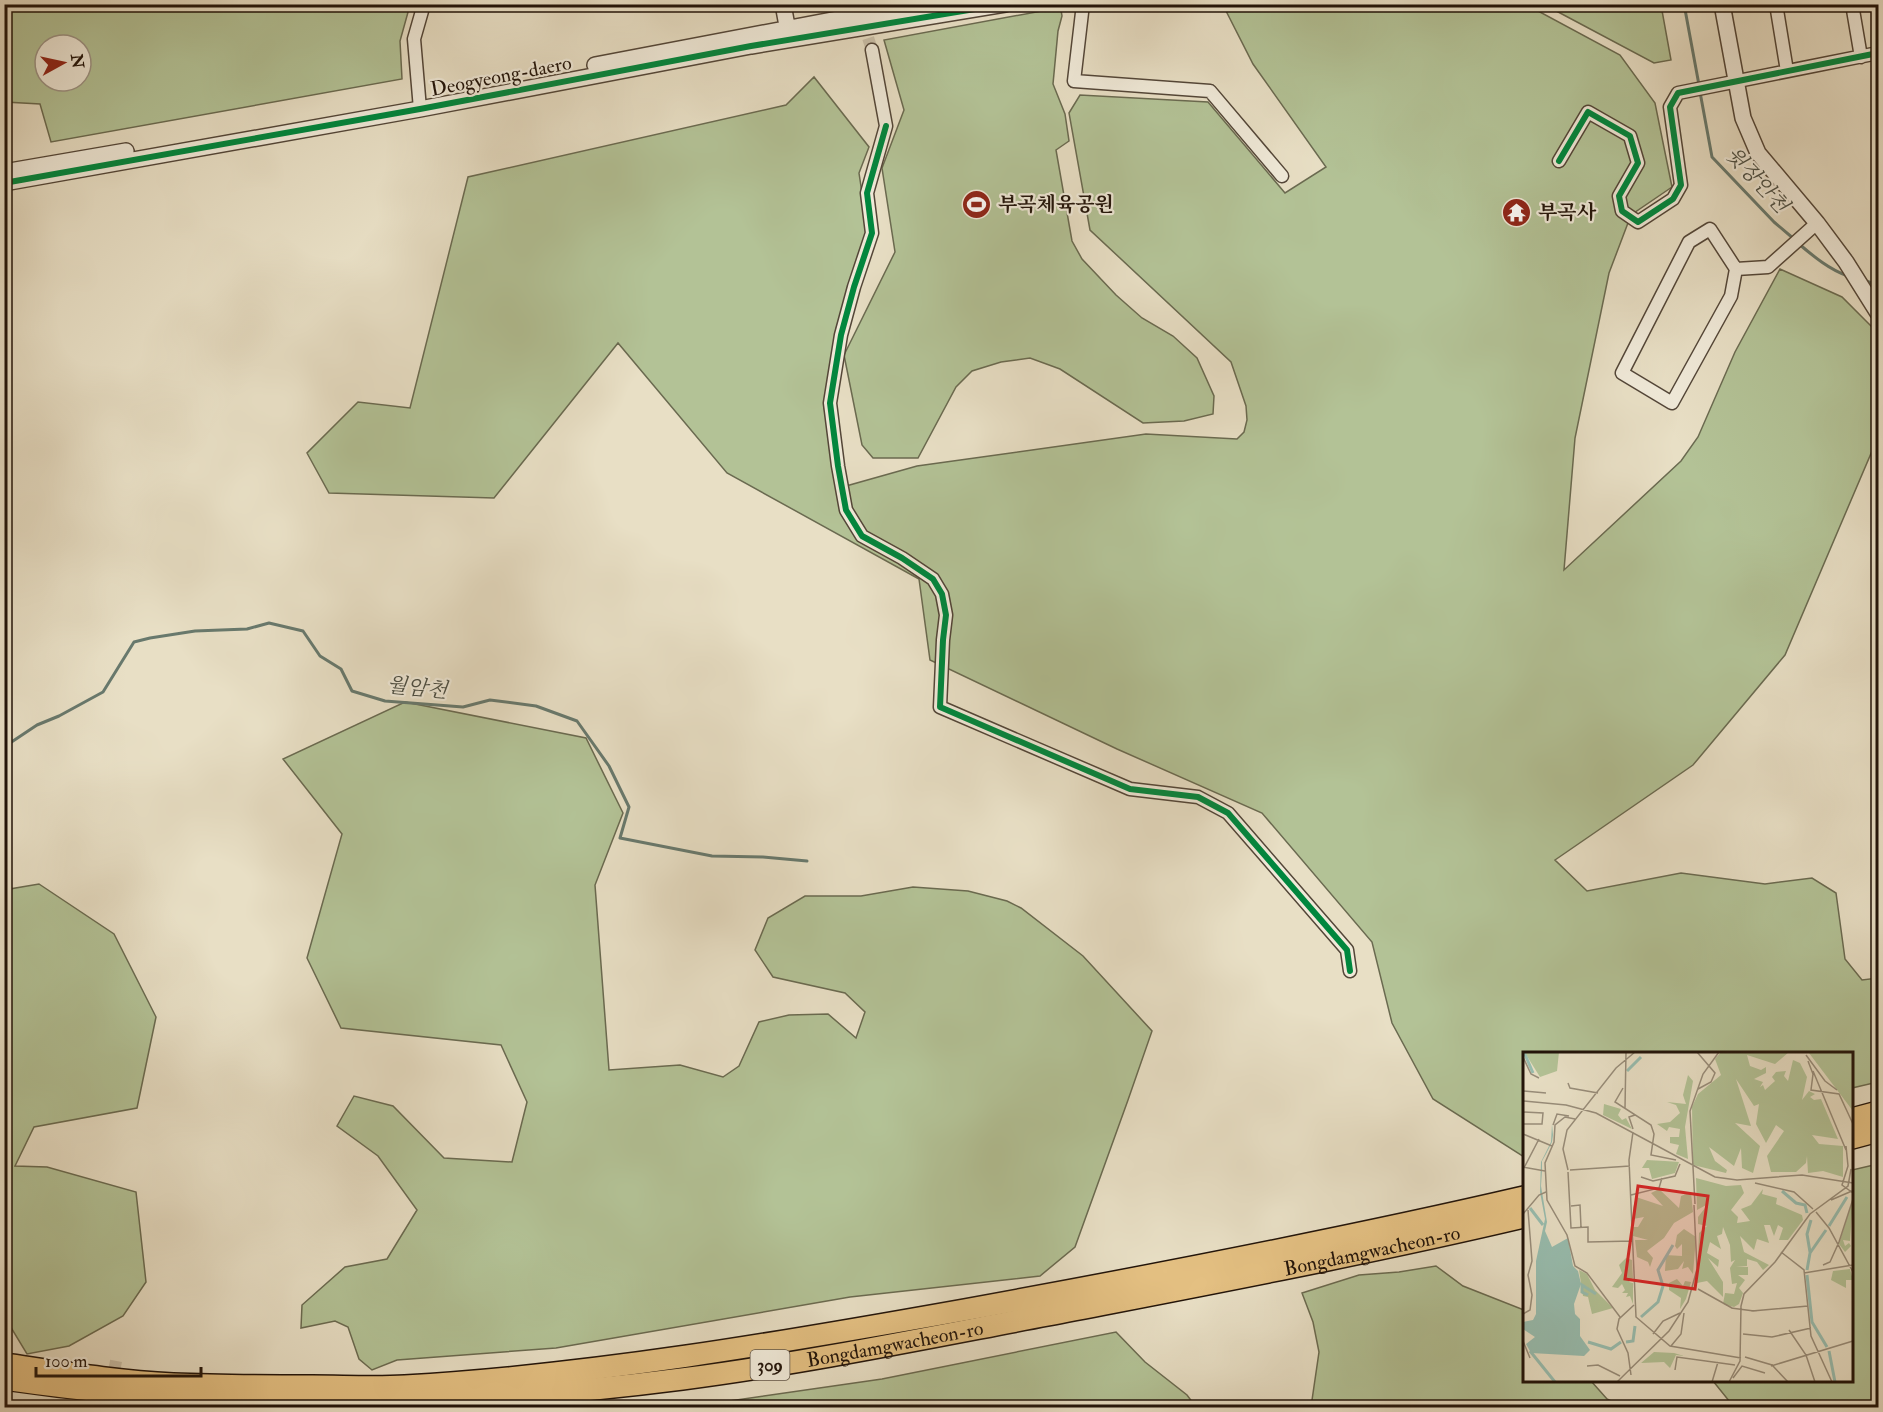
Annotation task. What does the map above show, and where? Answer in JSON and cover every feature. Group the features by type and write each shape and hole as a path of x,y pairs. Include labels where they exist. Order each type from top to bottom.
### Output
{"highway":[{"path":"1853,1118 1878,1112"},
{"path":"1853,1137 1878,1131"},
{"name":"Bongdamgwacheon-ro","path":"4,1364 87,1376 161,1383 259,1386 401,1386 541,1376 695,1355 857,1329 1088,1287 1434,1218 1523,1197"},
{"name":"Bongdamgwacheon-ro","path":"4,1379 155,1398 233,1403 375,1404 532,1395 683,1379 871,1349 1185,1288 1523,1217"}],"street":[{"path":"419,104 414,39 424,4"},
{"path":"783,4 788,34"},
{"name":"Deogyeong-daero","path":"4,183 788,34 917,4"},
{"name":"Deogyeong-daero","path":"788,34 1005,4"},
{"path":"1083,4 1074,81 1210,91 1282,176"},
{"path":"1722,4 1743,118 1758,153 1846,262 1876,309"},
{"path":"1776,4 1787,71"},
{"path":"1852,4 1862,57"},
{"path":"872,50 886,126 867,193 872,233 841,335 830,403 846,510 862,536 902,558 933,579 942,594 946,615 940,707 1130,789 1198,797 1228,813 1347,950 1350,971"},
{"path":"1559,161 1588,112 1630,136 1638,163 1619,196 1622,211 1638,222 1673,199 1681,185 1670,106 1678,93 1878,54"},
{"name":"Deogyeong-daero","path":"4,172 419,104"},
{"path":"1736,269 1768,267 1816,223"},
{"path":"1710,229 1736,269 1731,296 1672,403 1622,373 1689,242 1710,229"}],"green space":[{"path":"5,4 410,5 400,41 402,79 51,142 40,104 5,102"},
{"path":"1223,5 1527,5 1620,55 1655,103 1672,187 1631,215 1609,273 1575,438 1564,570 1681,461 1698,437 1735,352 1780,269 1842,297 1877,332 1878,437 1785,655 1693,765 1555,860 1587,891 1681,873 1765,884 1812,878 1836,893 1845,959 1862,980 1878,978 1878,1082 1853,1088 1853,1052 1523,1052 1523,1156 1433,1099 1392,1023 1372,942 1262,813 1117,749 930,660 919,579 727,473 618,343 494,498 329,493 307,453 358,402 410,408 468,177 786,105 814,77 869,147 859,173 868,233 836,329 824,408 846,486 917,466 1146,434 1237,439 1244,432 1247,420 1246,406 1231,362 1090,230 1069,113 1080,95 1208,102 1285,193 1326,167 1253,64"},
{"path":"1545,5 1661,5 1671,60 1654,63"},
{"name":"부곡체육공원","path":"1058,8 1062,16 1058,31 1053,84 1065,114 1069,141 1056,150 1072,241 1082,259 1116,295 1142,318 1173,336 1197,358 1214,396 1213,414 1184,421 1143,423 1060,369 1030,358 1001,362 972,371 956,387 918,458 873,458 862,445 844,355 895,252 882,168 904,110 884,40"},
{"path":"405,702 586,738 623,813 595,885 609,1070 680,1065 723,1077 739,1066 759,1022 789,1015 828,1014 856,1038 865,1012 845,993 773,977 755,950 768,918 805,896 861,896 913,887 968,891 1007,901 1021,908 1083,956 1152,1031 1075,1247 1040,1276 850,1297 556,1348 397,1360 372,1370 359,1359 348,1327 335,1321 301,1328 302,1305 345,1267 387,1259 417,1210 378,1156 337,1126 354,1096 393,1106 444,1158 512,1162 527,1102 501,1045 341,1028 307,958 342,834 283,759"},
{"path":"39,884 114,934 156,1017 137,1108 34,1127 15,1166 47,1167 136,1192 146,1282 123,1316 69,1346 27,1354 4,1316 4,890"},
{"path":"1878,1164 1878,1407 1731,1407 1730,1402 1714,1382 1853,1382 1853,1170"},
{"path":"1436,1266 1463,1286 1523,1310 1523,1382 1592,1382 1607,1399 1623,1407 1311,1407 1319,1352 1313,1322 1302,1293 1359,1275"},
{"path":"1116,1332 1145,1362 1187,1395 1196,1407 688,1407 882,1379"}],"waterway":[{"name":"윗장안천","path":"1684,4 1699,85"},
{"name":"윗장안천","path":"1700,92 1712,157 1774,222 1794,239"},
{"name":"윗장안천","path":"1799,244 1828,266 1848,276"},
{"name":"윗장안천","path":"1866,281 1878,285"},
{"name":"월암천","path":"4,747 37,725 103,692 134,642 195,631 247,629 269,623 303,631 320,656 341,669 352,691 385,701 463,707 490,700 536,706 577,721 609,766 629,807 620,838 712,856 807,861"}],"tunnel":[{"path":"857,4 872,50"},
{"path":"107,1408 117,1356"}],"cycle path":[{"path":"4,183 420,109 751,46 1005,4"},
{"path":"1559,161 1588,112 1630,136 1638,163 1619,196 1622,211 1638,222 1673,199 1681,185 1670,107 1678,93 1878,53"},
{"path":"886,126 867,193 872,233 841,335 830,403 846,510 862,536 902,558 933,579 942,594 946,615 940,707 1130,789 1198,797 1228,813 1347,950 1350,971"}],"place":[{"name":"부곡체육공원","path":"977,204"},
{"name":"부곡사","path":"1517,212"}]}
